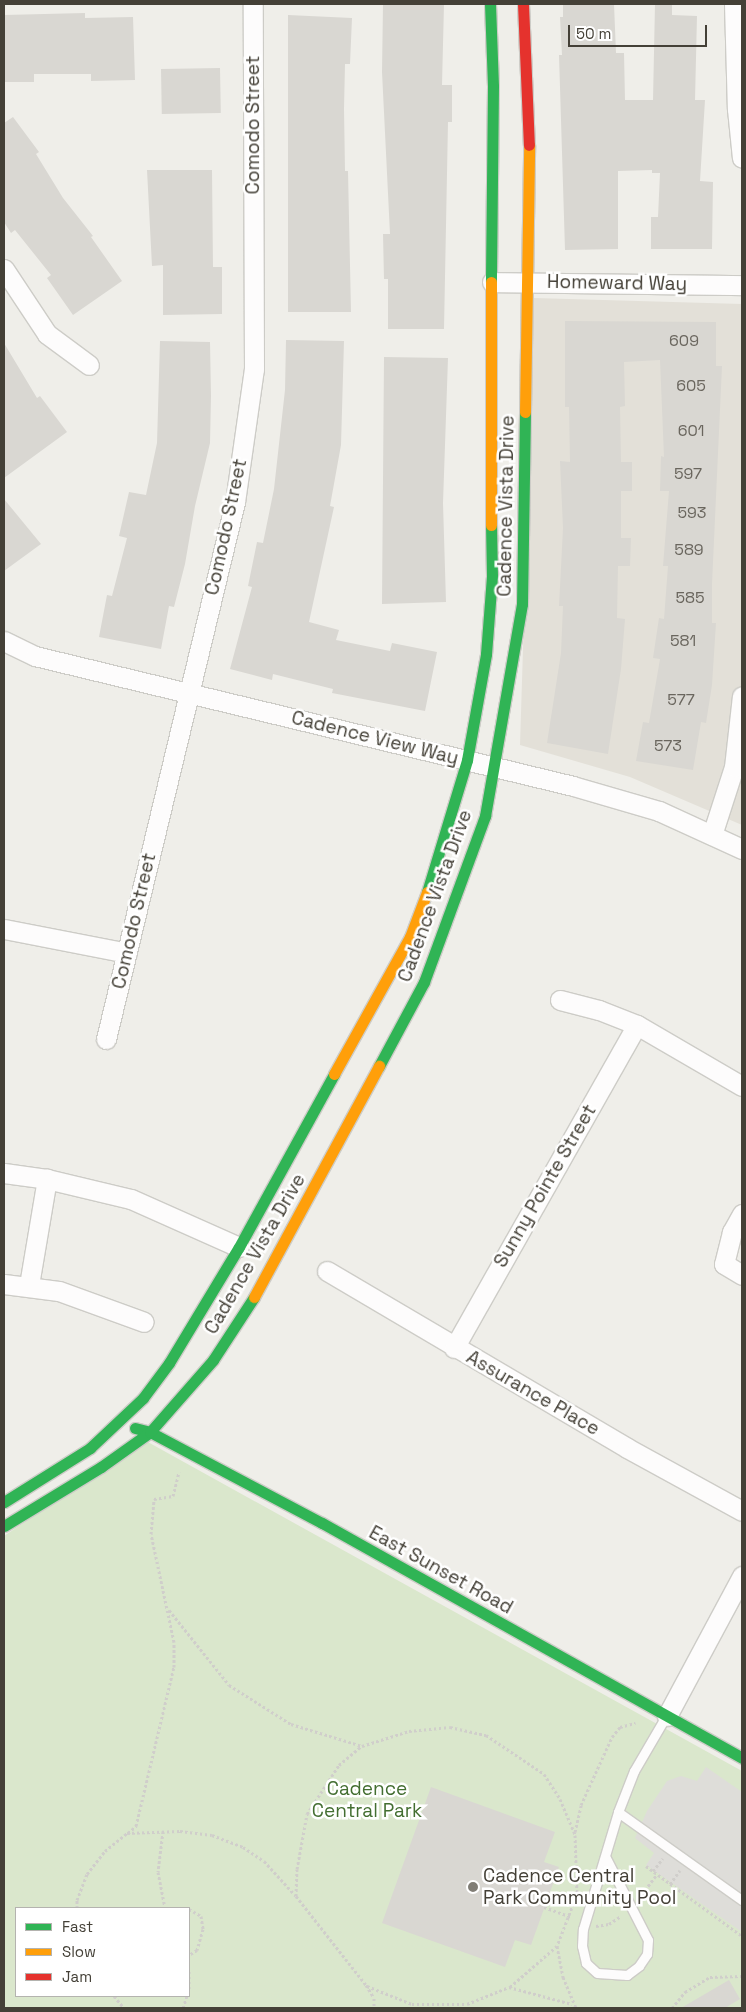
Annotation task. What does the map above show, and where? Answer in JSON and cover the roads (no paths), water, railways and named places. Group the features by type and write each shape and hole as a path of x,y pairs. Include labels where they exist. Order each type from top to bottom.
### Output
{"street":[{"name":"Comodo Street","path":"106,1039 187,693 235,502 254,369 253,4"},
{"name":"Cadence Vista Drive","path":"4,1502 57,1472 118,1423 169,1363 239,1247 410,937 442,849 467,760 486,654 492,576 489,422 492,282 490,4"},
{"name":"Cadence Vista Drive","path":"4,1526 101,1467 150,1432 213,1360 254,1298 420,990 469,865 485,816 495,767 522,604 529,117 523,4"},
{"path":"734,4 736,110 742,158"},
{"path":"4,269 47,334 89,365"},
{"name":"Homeward Way","path":"492,282 742,285"},
{"name":"Cadence View Way","path":"4,642 35,656 467,760 659,811 742,849"},
{"path":"712,835 734,767 742,696"},
{"path":"4,929 127,953"},
{"path":"560,1000 599,1010 637,1025 742,1086"},
{"name":"Sunny Pointe Street","path":"454,1348 637,1025"},
{"path":"4,1173 47,1179 131,1199 239,1247"},
{"path":"29,1285 47,1179"},
{"path":"742,1214 732,1232 724,1264 742,1275"},
{"name":"Assurance Place","path":"327,1271 454,1348 742,1511"},
{"path":"4,1284 29,1285 59,1291 144,1322"},
{"name":"East Sunset Road","path":"118,1423 150,1432 322,1523 742,1758"},
{"path":"666,1716 742,1576"}],"lane":[{"path":"606,1858 648,1940 647,1954 639,1966 627,1975 596,1973 586,1963 582,1946 589,1904 606,1858 618,1812 634,1771 666,1716"},
{"path":"618,1812 742,1900"}],"place":[{"name":"Cadence Central Park Community Pool","path":"473,1887"}],"park label":[{"name":"Cadence Central Park","path":"367,1800"}]}
